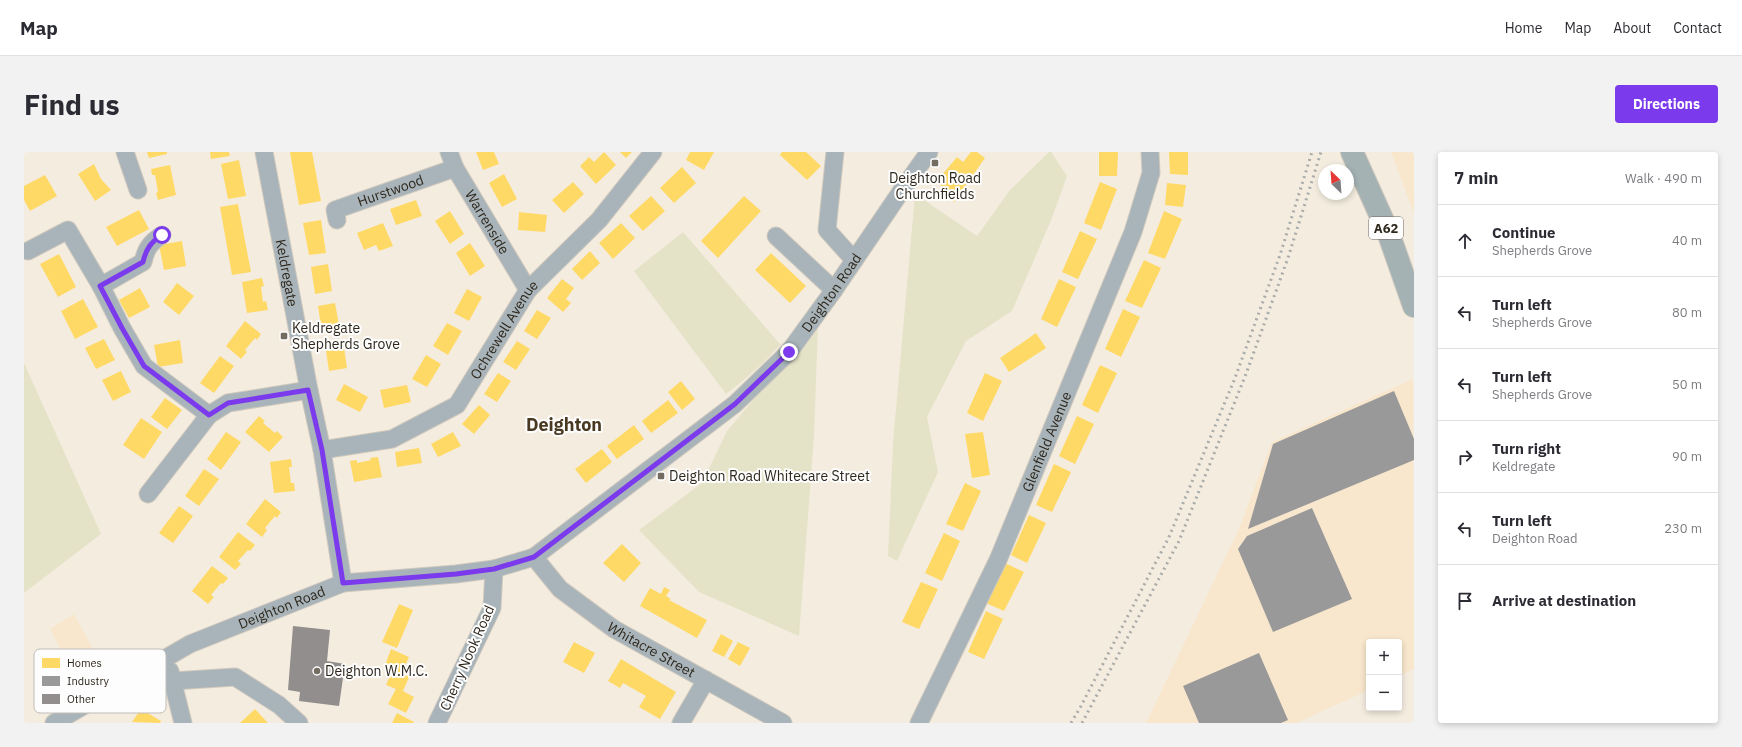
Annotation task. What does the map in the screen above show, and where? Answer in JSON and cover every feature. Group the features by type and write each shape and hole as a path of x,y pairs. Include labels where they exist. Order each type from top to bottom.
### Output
{"main road":[{"name":"A62","path":"1352,152 1388,232 1414,306"}],"street":[{"path":"125,152 138,190"},
{"name":"Keldregate","path":"264,152 308,390 322,450 343,583"},
{"name":"Warrenside","path":"449,152 456,168 528,290"},
{"name":"Ochrewell Avenue","path":"322,450 392,439 457,405 528,290 599,220 652,152"},
{"path":"835,152 826,230 854,260"},
{"name":"Deighton Road","path":"167,658 190,644 343,583 456,574 494,569 534,557 735,404 789,352 834,290 929,152"},
{"name":"Glenfield Avenue","path":"919,723 998,560 1133,232 1151,173 1150,152"},
{"name":"Hurstwood","path":"337,220 335,210 456,168"},
{"path":"28,251 68,230 144,366 209,415"},
{"path":"100,286 143,262 145,252 152,242 162,235"},
{"path":"776,236 834,290"},
{"path":"148,494 209,415 228,403 308,390"},
{"name":"Whitacre Street","path":"534,557 560,589 614,629 783,723"},
{"name":"Cherry Nook Road","path":"437,723 492,608 494,569"},
{"path":"167,658 183,723"},
{"path":"172,681 235,677 279,705 299,723"},
{"path":"681,723 706,680"},
{"name":"Deighton Road","path":"54,723 71,713"}],"shaded area":[{"path":"1391,152 1414,152 1414,213 1412,208"},
{"path":"1413,379 1414,669 1402,675 1402,639 1366,639 1366,691 1296,723 1146,723 1238,531 1272,442"},
{"path":"74,614 93,649 60,649 50,629"}],"green space":[{"path":"1049,152 1051,152 1067,176 1052,218 1012,311 966,341 927,417 938,472 897,561 888,556 893,443 915,194 977,236 1010,190"},
{"path":"683,232 780,344 761,365 726,394 634,271"},
{"path":"818,323 814,437 799,636 699,592 639,530 702,483 727,431"},
{"path":"24,363 101,534 24,593"}],"building: Homes":[{"path":"147,152 167,152 167,154 149,158"},
{"path":"210,152 229,152 230,156 211,159"},
{"path":"290,152 312,152 321,201 299,205"},
{"path":"476,152 494,152 499,164 483,170"},
{"path":"604,152 616,165 596,184 580,166 589,157 594,162"},
{"path":"620,152 632,152 626,158"},
{"path":"690,152 714,152 704,170 686,160"},
{"path":"782,152 806,152 821,166 807,180 780,155"},
{"path":"971,152 977,152 985,158 954,202 940,191 943,187 936,182 957,157 963,162"},
{"path":"1099,152 1118,152 1117,176 1099,176"},
{"path":"1169,152 1188,152 1188,175 1170,174"},
{"path":"239,160 246,196 228,199 221,164"},
{"path":"94,164 101,179 111,190 95,201 78,174"},
{"path":"170,165 176,195 158,200 155,175 152,175 151,169"},
{"path":"682,167 696,183 674,203 660,188"},
{"path":"504,174 517,199 502,207 489,183"},
{"path":"45,175 57,196 30,211 24,200 24,186"},
{"path":"573,182 584,194 564,213 552,200"},
{"path":"1100,182 1117,189 1101,230 1084,223"},
{"path":"1167,183 1186,185 1183,207 1165,205"},
{"path":"651,196 665,211 643,231 629,216"},
{"path":"744,196 761,211 718,258 701,241"},
{"path":"416,200 422,216 396,225 390,209"},
{"path":"238,204 251,272 232,275 220,207"},
{"path":"139,210 149,229 117,246 106,227"},
{"path":"450,211 464,234 450,244 435,221"},
{"path":"1164,211 1182,219 1165,259 1148,253"},
{"path":"519,212 547,215 545,232 518,230"},
{"path":"321,220 326,253 309,255 303,223"},
{"path":"383,223 393,246 379,251 376,245 364,250 357,233"},
{"path":"621,223 635,238 613,259 599,243"},
{"path":"1080,231 1097,239 1078,279 1062,272"},
{"path":"182,241 186,266 164,270 159,245"},
{"path":"470,243 485,266 470,276 456,253"},
{"path":"590,251 600,263 582,280 572,269"},
{"path":"771,253 806,286 790,303 755,270"},
{"path":"59,254 76,287 58,297 40,264"},
{"path":"1144,260 1161,268 1142,308 1125,301"},
{"path":"328,264 332,291 315,294 311,267"},
{"path":"262,278 264,286 261,287 263,302 266,301 268,310 247,313 242,282"},
{"path":"562,279 574,288 566,299 571,303 563,312 547,298"},
{"path":"1059,279 1076,287 1057,327 1041,319"},
{"path":"177,283 194,296 179,315 163,302"},
{"path":"140,288 150,307 129,318 119,300"},
{"path":"467,289 482,297 469,321 454,313"},
{"path":"83,299 98,327 75,339 61,311"},
{"path":"335,303 340,330 322,333 318,306"},
{"path":"1123,309 1140,317 1121,357 1105,349"},
{"path":"537,310 551,318 537,339 524,331"},
{"path":"245,321 261,334 257,340 255,338 245,350 247,352 241,359 226,346"},
{"path":"447,323 462,331 448,355 433,346"},
{"path":"1036,333 1046,348 1009,372 1000,358"},
{"path":"104,339 115,360 96,369 85,348"},
{"path":"180,340 183,363 158,367 154,345"},
{"path":"343,341 347,368 329,371 325,344"},
{"path":"517,341 530,349 516,370 503,362"},
{"path":"426,355 441,364 427,387 412,379"},
{"path":"220,356 234,366 214,393 200,383"},
{"path":"1100,365 1117,373 1098,413 1082,405"},
{"path":"121,371 131,392 113,401 102,380"},
{"path":"498,373 511,381 497,402 484,394"},
{"path":"985,373 1002,381 983,421 967,413"},
{"path":"681,381 695,399 682,410 668,392"},
{"path":"344,384 368,397 360,412 336,400"},
{"path":"407,385 411,402 384,408 380,390"},
{"path":"165,398 182,410 167,429 151,417"},
{"path":"668,400 678,413 651,433 642,421"},
{"path":"479,405 490,415 474,434 462,424"},
{"path":"259,416 265,421 263,423 275,433 277,431 283,437 269,452 245,432"},
{"path":"1077,416 1094,424 1075,464 1059,456"},
{"path":"141,418 162,432 144,459 123,445"},
{"path":"634,425 644,439 617,459 607,446"},
{"path":"226,432 241,442 221,470 207,459"},
{"path":"453,432 461,446 438,457 431,444"},
{"path":"983,432 990,475 972,478 965,434"},
{"path":"419,448 422,463 397,467 395,452"},
{"path":"602,449 612,462 586,483 575,469"},
{"path":"378,457 382,477 354,482 350,461 357,460 357,463 371,460 370,458"},
{"path":"291,459 292,467 289,467 291,483 294,483 295,491 274,493 270,462"},
{"path":"1054,464 1071,472 1052,512 1036,505"},
{"path":"204,469 219,479 199,506 185,496"},
{"path":"965,483 981,491 963,531 946,524"},
{"path":"265,499 281,512 277,518 275,516 265,528 267,530 262,537 246,524"},
{"path":"179,506 193,516 173,543 159,533"},
{"path":"1029,515 1046,523 1027,563 1011,555"},
{"path":"238,532 255,545 238,561 241,564 235,570 219,557"},
{"path":"944,533 960,541 942,581 925,573"},
{"path":"622,544 641,563 624,582 603,563"},
{"path":"1005,563 1024,572 1004,611 986,603"},
{"path":"212,566 228,578 223,584 221,583 211,595 214,597 208,604 192,591"},
{"path":"921,582 938,589 919,629 902,622"},
{"path":"664,587 670,590 666,596 671,599 669,600 707,620 697,638 640,606 650,588 661,594"},
{"path":"399,604 413,610 397,648 382,642"},
{"path":"986,611 1003,619 984,659 968,652"},
{"path":"721,634 733,641 724,657 712,651"},
{"path":"574,642 595,653 584,673 563,662"},
{"path":"738,642 750,648 740,666 728,659"},
{"path":"391,649 409,657 402,672 410,675 403,691 414,697 406,713 388,704 396,689 386,685 393,668 385,665"},
{"path":"621,659 676,692 660,719 639,707 646,696 623,683 620,688 608,681"},
{"path":"255,709 268,723 240,723"},
{"path":"138,713 148,713 161,721 160,723 132,722"},
{"path":"397,713 414,722 392,723"}],"building: Industry":[{"path":"1394,391 1414,439 1414,460 1248,529 1273,444"},
{"path":"1312,508 1352,599 1273,632 1238,549 1247,536"},
{"path":"1259,653 1288,720 1281,723 1199,723 1183,686"}],"building: Other":[{"name":"Deighton W.M.C.","path":"293,626 330,630 327,661 345,664 339,706 299,701 300,692 288,690"}],"railway":[{"path":"1071,723 1169,537 1235,378 1280,255 1312,152"},
{"path":"1082,723 1179,541 1246,374 1288,258 1321,152"}],"place":[{"name":"Deighton Road Churchfields","path":"935,163"},
{"name":"Keldregate Shepherds Grove","path":"284,336"},
{"name":"Deighton Road Whitecare Street","path":"661,476"},
{"name":"Deighton W.M.C.","path":"317,671"}],"district":[{"name":"Deighton","path":"564,425"}],"route":[{"path":"162,235 152,242 145,252 143,262 100,286 144,366 209,415 228,403 308,390 322,450 343,583 456,574 494,569 534,557 735,404 789,352"}]}
